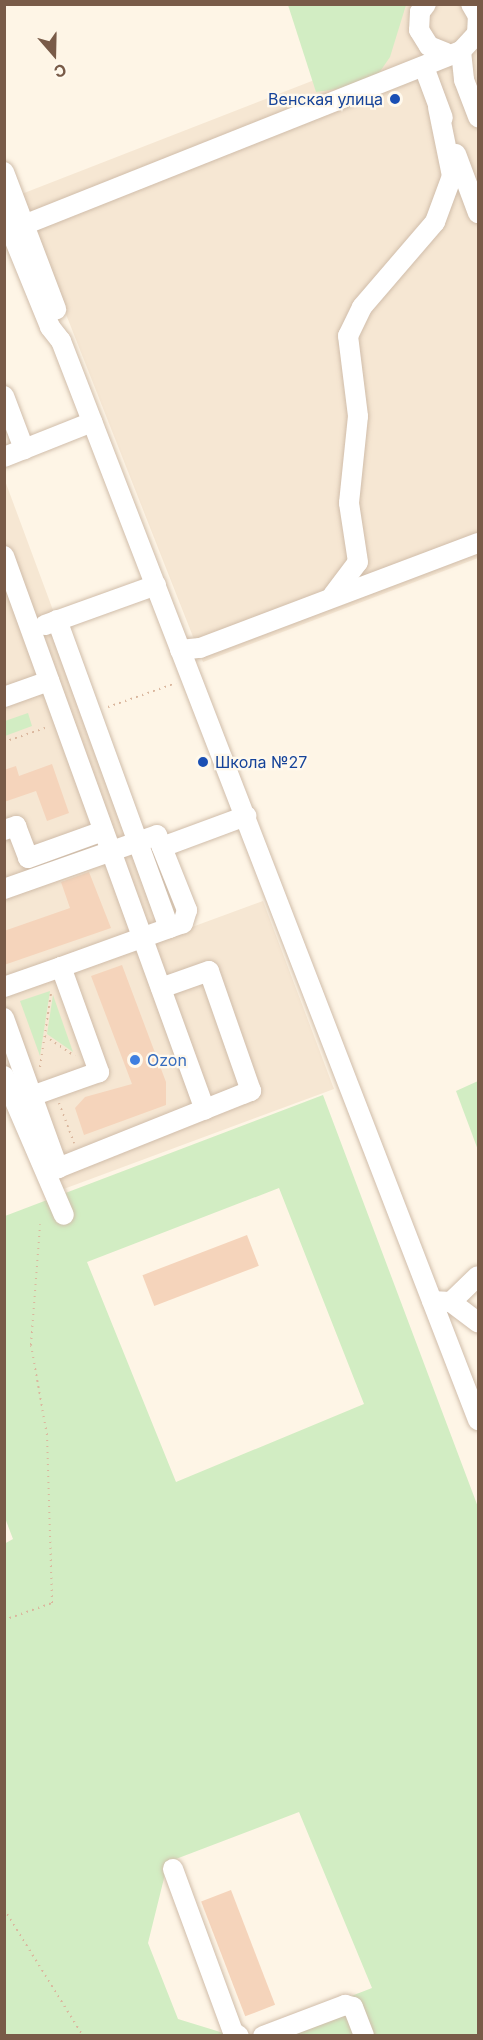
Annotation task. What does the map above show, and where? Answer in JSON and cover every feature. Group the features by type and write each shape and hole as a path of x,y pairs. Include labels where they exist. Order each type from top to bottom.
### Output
{"street":[{"path":"426,4 420,12 419,30 429,46 453,52"},
{"path":"14,222 424,67 453,52 478,34 478,16 471,4"},
{"path":"453,52 478,117"},
{"path":"424,67 478,213"},
{"path":"333,595 358,562 349,503 358,416 348,336 362,307 435,222 452,176 438,107"},
{"path":"4,172 14,222 62,326 61,341 180,650 442,1301 478,1420"},
{"path":"4,396 24,449"},
{"path":"4,457 92,422"},
{"path":"180,650 200,648 333,595 478,543"},
{"path":"4,556 205,1110"},
{"path":"31,630 156,585"},
{"path":"57,620 169,928"},
{"path":"4,697 49,681"},
{"path":"162,847 246,816"},
{"path":"4,830 16,826 28,858 103,831"},
{"path":"4,889 157,835 187,910 183,923 4,987"},
{"path":"41,1093 98,1072 58,968"},
{"path":"4,1018 41,1093 58,1168 251,1091 208,972 161,988"},
{"path":"4,1076 64,1215"},
{"path":"442,1301 478,1276"},
{"path":"442,1301 478,1322"},
{"path":"173,1869 233,2032 239,2036"},
{"path":"263,2036 345,2005 353,2007 364,2036"}],"path":[{"path":"58,968 45,1036 41,1093 80,1160"},
{"path":"45,1036 98,1072"},
{"path":"4,1620 52,1603 47,1435 31,1345 40,1224"},
{"path":"4,1909 83,2036"}],"shaded area":[{"path":"398,5 478,5 478,558 203,662 19,195 371,58"},
{"path":"4,478 173,934 263,901 334,1089 61,1190 5,1040"}],"green space":[{"path":"288,5 406,5 390,57 379,73 358,86 316,92"},
{"path":"28,713 32,726 5,736 5,721"},
{"path":"50,991 40,1056 20,1001"},
{"path":"53,995 73,1052 47,1034"},
{"path":"478,1081 478,1150 456,1091"},
{"path":"323,1095 478,1507 478,2035 251,2035 372,1988 299,1812 168,1862 148,1943 178,2019 230,2035 5,2035 4,1544 13,1539 5,1518 5,1216","holes":["279,1188 364,1404 176,1482 87,1262"]}],"building":[{"path":"52,764 69,813 47,821 36,791 4,802 4,770 16,766 19,776"},
{"path":"89,872 111,928 4,965 4,931 70,908 61,882"},
{"path":"122,965 166,1082 166,1105 84,1135 75,1108 85,1097 132,1084 91,976"},
{"path":"247,1235 259,1266 154,1306 142,1275"},
{"path":"231,1890 275,2005 245,2016 201,1901"}],"place":[{"name":"Венская улица","path":"395,99"},
{"name":"Школа №27","path":"203,762"},
{"name":"Ozon","path":"135,1060"}]}
